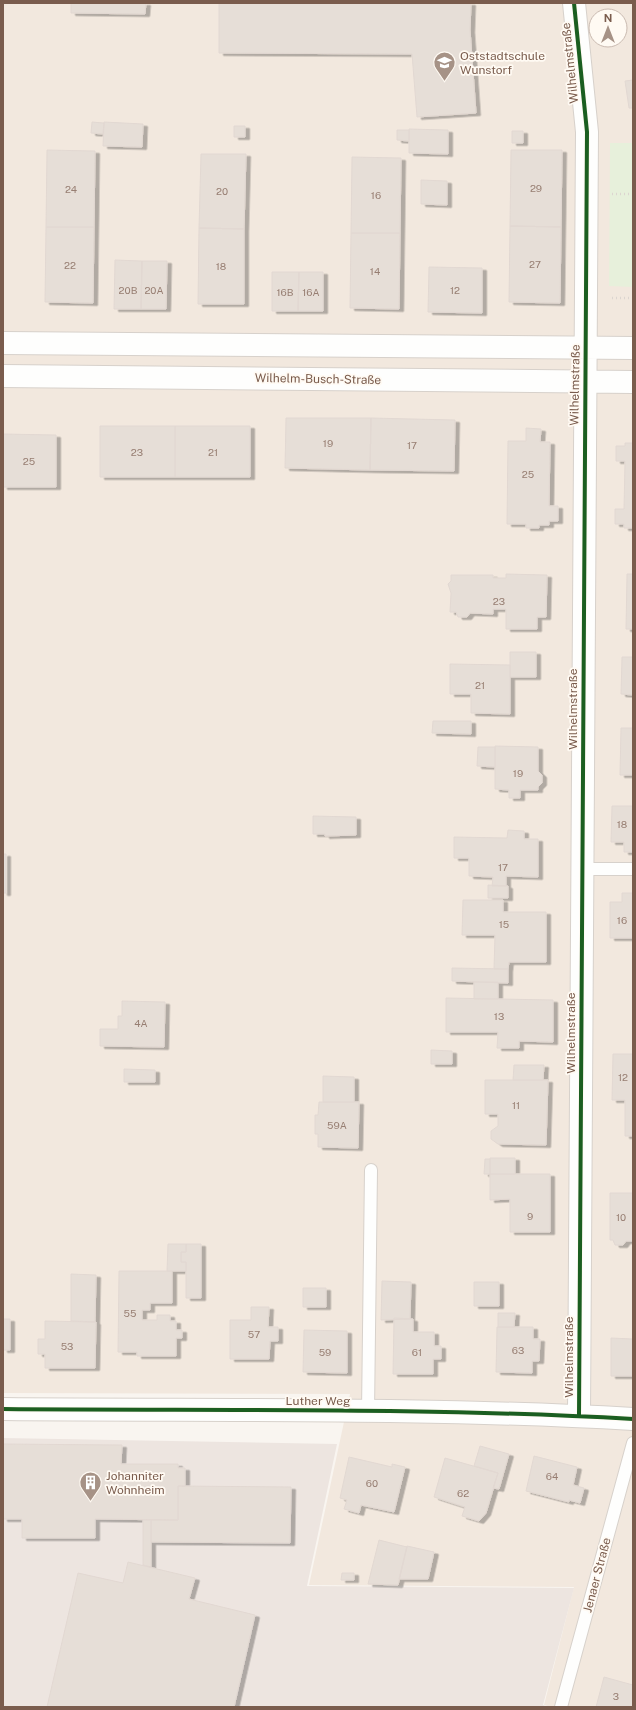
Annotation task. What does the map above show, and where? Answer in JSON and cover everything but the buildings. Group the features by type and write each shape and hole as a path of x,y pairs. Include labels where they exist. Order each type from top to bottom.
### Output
{"street":[{"name":"Wilhelmstraße","path":"574,3 587,132 584,382 579,1416"},
{"path":"3,343 633,348"},
{"name":"Wilhelm-Busch-Straße","path":"3,376 633,382"},
{"name":"Luther Weg","path":"3,1409 368,1412 579,1416 633,1419"}],"lane":[{"path":"582,869 633,870"},
{"path":"368,1412 371,1170"},
{"name":"Jenaer Straße","path":"561,1707 633,1443"}],"shaded area":[{"path":"3,3 633,3 633,1707 551,1707 544,1705 574,1587 309,1585 350,1394 3,1393"},
{"path":"3,1438 337,1444 307,1586 574,1588 543,1705 548,1707 3,1707"}],"green space":[{"path":"610,143 633,143 633,287 609,286"}],"cycle path":[{"path":"574,3 587,132 579,1416"},
{"path":"3,1409 397,1411 554,1415 633,1419"}],"place":[{"name":"Oststadtschule Wunstorf","path":"444,82"},
{"name":"Johanniter Wohnheim","path":"91,1502"}]}
